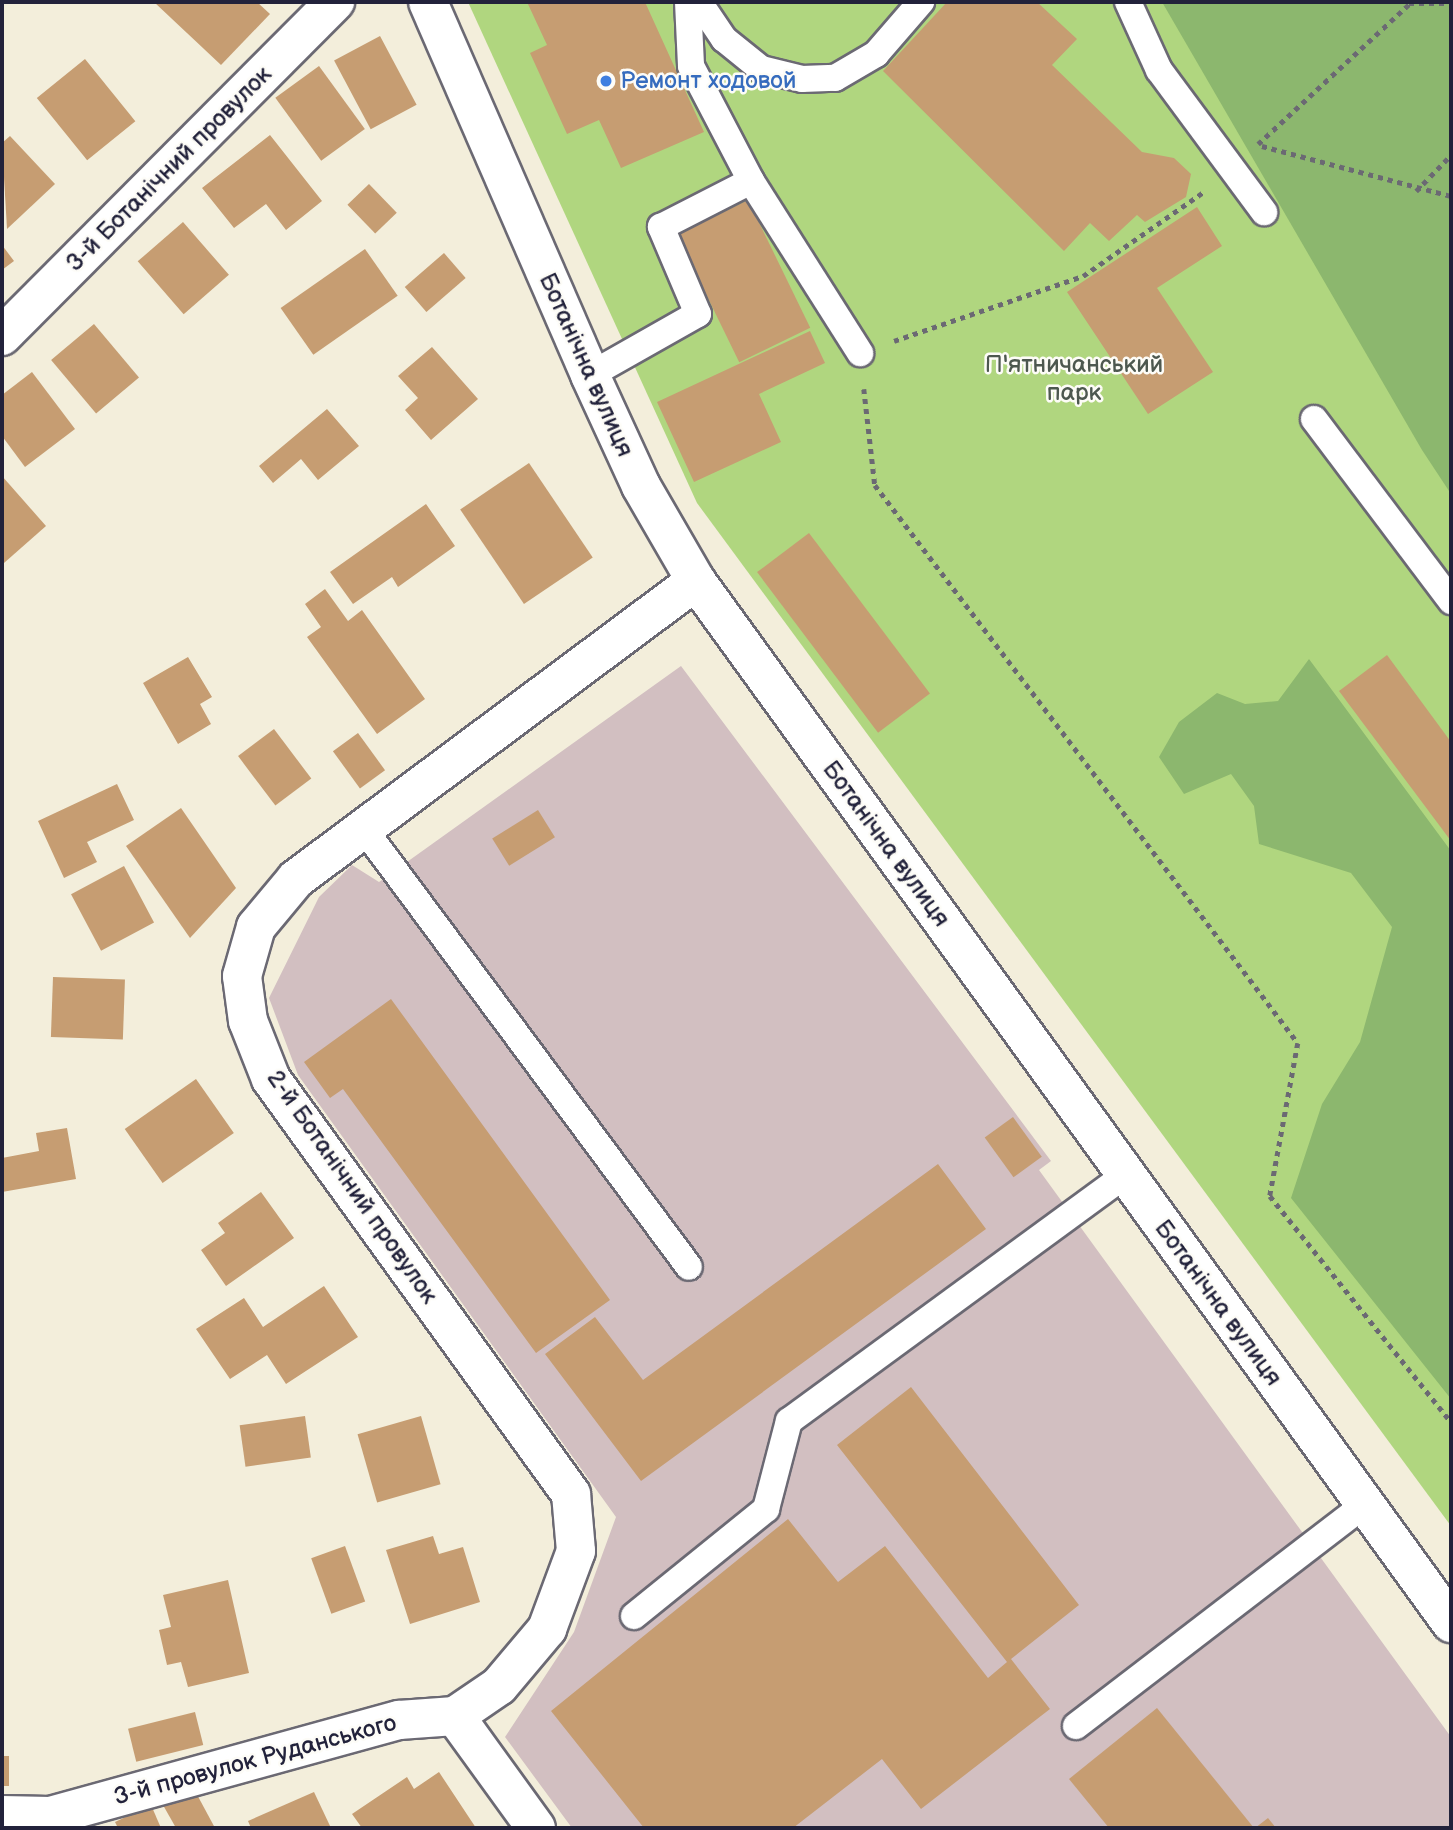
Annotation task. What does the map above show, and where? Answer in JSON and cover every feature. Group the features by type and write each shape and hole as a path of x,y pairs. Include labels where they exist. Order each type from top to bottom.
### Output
{"street":[{"name":"3-й Ботанічний провулок","path":"2,337 335,2"},
{"name":"Ботанічна вулиця","path":"428,2 641,486 696,581 1451,1623"},
{"name":"2-й Ботанічний провулок","path":"456,1716 499,1686 547,1629 576,1551 572,1494 271,1079 248,1021 242,976 256,927 296,879 696,581"},
{"name":"3-й провулок Руданського","path":"2,1815 50,1816 399,1720 456,1716"},
{"path":"456,1716 536,1828"}],"lane":[{"path":"688,2 691,66 751,181 860,353"},
{"path":"699,2 724,39 761,69 802,79 835,78 876,54 921,2"},
{"path":"1128,2 1159,70 1264,212"},
{"path":"590,375 698,314 661,227 751,181"},
{"path":"1314,419 1451,601"},
{"path":"364,829 689,1267"},
{"path":"634,1616 766,1509 789,1421 1125,1175"},
{"path":"1076,1726 1365,1504"}],"path":[{"path":"1451,4 1409,4 1258,145 1234,171 1083,276 860,353 876,485 1298,1043 1270,1196 1451,1422"},
{"path":"1258,145 1416,191 1451,196"},
{"path":"1416,191 1451,155"}],"shaded area":[{"path":"681,666 1051,1161 1039,1170 1451,1737 1451,1828 572,1828 505,1737 574,1632 616,1517 298,1075 269,998 319,897 352,865 379,882"}],"green space":[{"name":"П'ятничанський парк","path":"468,2 1451,2 1451,1526 697,503"},
{"path":"1162,2 1451,2 1451,494 1422,450"},
{"path":"1309,659 1451,851 1451,1399 1291,1198 1322,1104 1360,1042 1392,927 1351,873 1259,844 1254,806 1231,774 1184,794 1159,757 1179,722 1217,693 1245,704 1278,701"}],"building":[{"path":"154,2 257,2 270,14 221,65"},
{"path":"527,2 645,2 704,132 621,168 599,120 567,134 530,53 547,45"},
{"path":"947,2 1037,2 1077,39 1052,65 1142,152 1174,158 1191,174 1186,197 1145,222 1137,215 1109,241 1090,223 1064,251 883,71"},
{"path":"380,36 417,105 371,129 334,60"},
{"path":"85,59 135,121 87,160 37,98"},
{"path":"319,66 365,129 321,161 275,98"},
{"path":"270,135 322,201 286,230 266,204 234,228 202,188"},
{"path":"10,136 55,184 7,229 2,143"},
{"path":"369,184 397,213 375,234 347,205"},
{"path":"748,200 810,328 739,362 677,235"},
{"path":"1197,207 1222,246 1157,288 1213,372 1148,414 1067,292"},
{"path":"183,222 229,275 184,314 138,261"},
{"path":"2,245 14,261 2,270"},
{"path":"365,249 398,296 313,355 281,308"},
{"path":"444,253 466,278 426,312 405,287"},
{"path":"94,324 139,378 96,414 51,360"},
{"path":"810,331 825,363 759,394 781,442 694,482 657,402"},
{"path":"432,347 478,399 431,440 405,410 418,398 398,376"},
{"path":"32,372 75,429 25,467 2,436 2,395"},
{"path":"327,409 359,446 318,480 301,459 273,483 259,466"},
{"path":"529,463 593,558 524,604 460,509"},
{"path":"2,476 46,526 4,563 2,560"},
{"path":"426,504 455,546 398,587 392,577 353,604 330,572"},
{"path":"809,533 930,694 878,733 757,572"},
{"path":"325,589 348,621 362,610 425,699 377,734 307,637 321,627 305,604"},
{"path":"1387,655 1451,742 1451,841 1339,691"},
{"path":"188,657 212,697 200,704 211,724 178,744 143,683"},
{"path":"274,729 311,779 275,806 238,756"},
{"path":"358,733 385,770 360,788 333,751"},
{"path":"117,784 134,820 87,842 97,862 64,878 38,821"},
{"path":"181,808 236,888 190,938 126,846"},
{"path":"538,810 555,837 509,866 492,839"},
{"path":"124,866 154,923 101,951 71,894"},
{"path":"53,977 125,980 123,1039 51,1037"},
{"path":"391,999 610,1300 536,1353 343,1089 330,1098 304,1062"},
{"path":"196,1079 234,1133 163,1183 125,1129"},
{"path":"1013,1117 1042,1157 1013,1177 985,1138"},
{"path":"67,1128 76,1179 2,1192 2,1158 39,1151 36,1133"},
{"path":"938,1164 986,1229 641,1481 545,1354 595,1317 643,1380"},
{"path":"261,1192 294,1238 226,1286 201,1250 225,1233 218,1223"},
{"path":"324,1286 358,1337 286,1384 267,1355 230,1379 196,1329 244,1298 263,1327"},
{"path":"911,1387 1079,1605 1011,1659 1050,1709 921,1809 882,1759 793,1828 644,1828 551,1711 788,1519 838,1582 885,1546 988,1678 1007,1662 837,1445"},
{"path":"305,1416 311,1458 245,1467 240,1425"},
{"path":"421,1416 441,1484 377,1502 358,1434"},
{"path":"433,1536 439,1554 463,1547 480,1602 410,1624 386,1550"},
{"path":"345,1546 365,1601 331,1614 311,1558"},
{"path":"228,1580 249,1673 188,1687 181,1662 167,1665 159,1630 171,1627 163,1595"},
{"path":"1157,1708 1254,1828 1109,1828 1069,1779"},
{"path":"195,1712 203,1745 136,1762 128,1729"},
{"path":"2,1756 9,1756 9,1786 2,1786"},
{"path":"439,1772 476,1828 362,1828 352,1814 407,1777 414,1789"},
{"path":"194,1789 215,1828 176,1828 163,1805"},
{"path":"314,1792 331,1828 251,1828 248,1821"},
{"path":"151,1805 161,1828 118,1828 115,1822"},
{"path":"1268,1818 1276,1828 1255,1828"}],"place":[{"name":"Ремонт ходовой","path":"606,81"}]}
